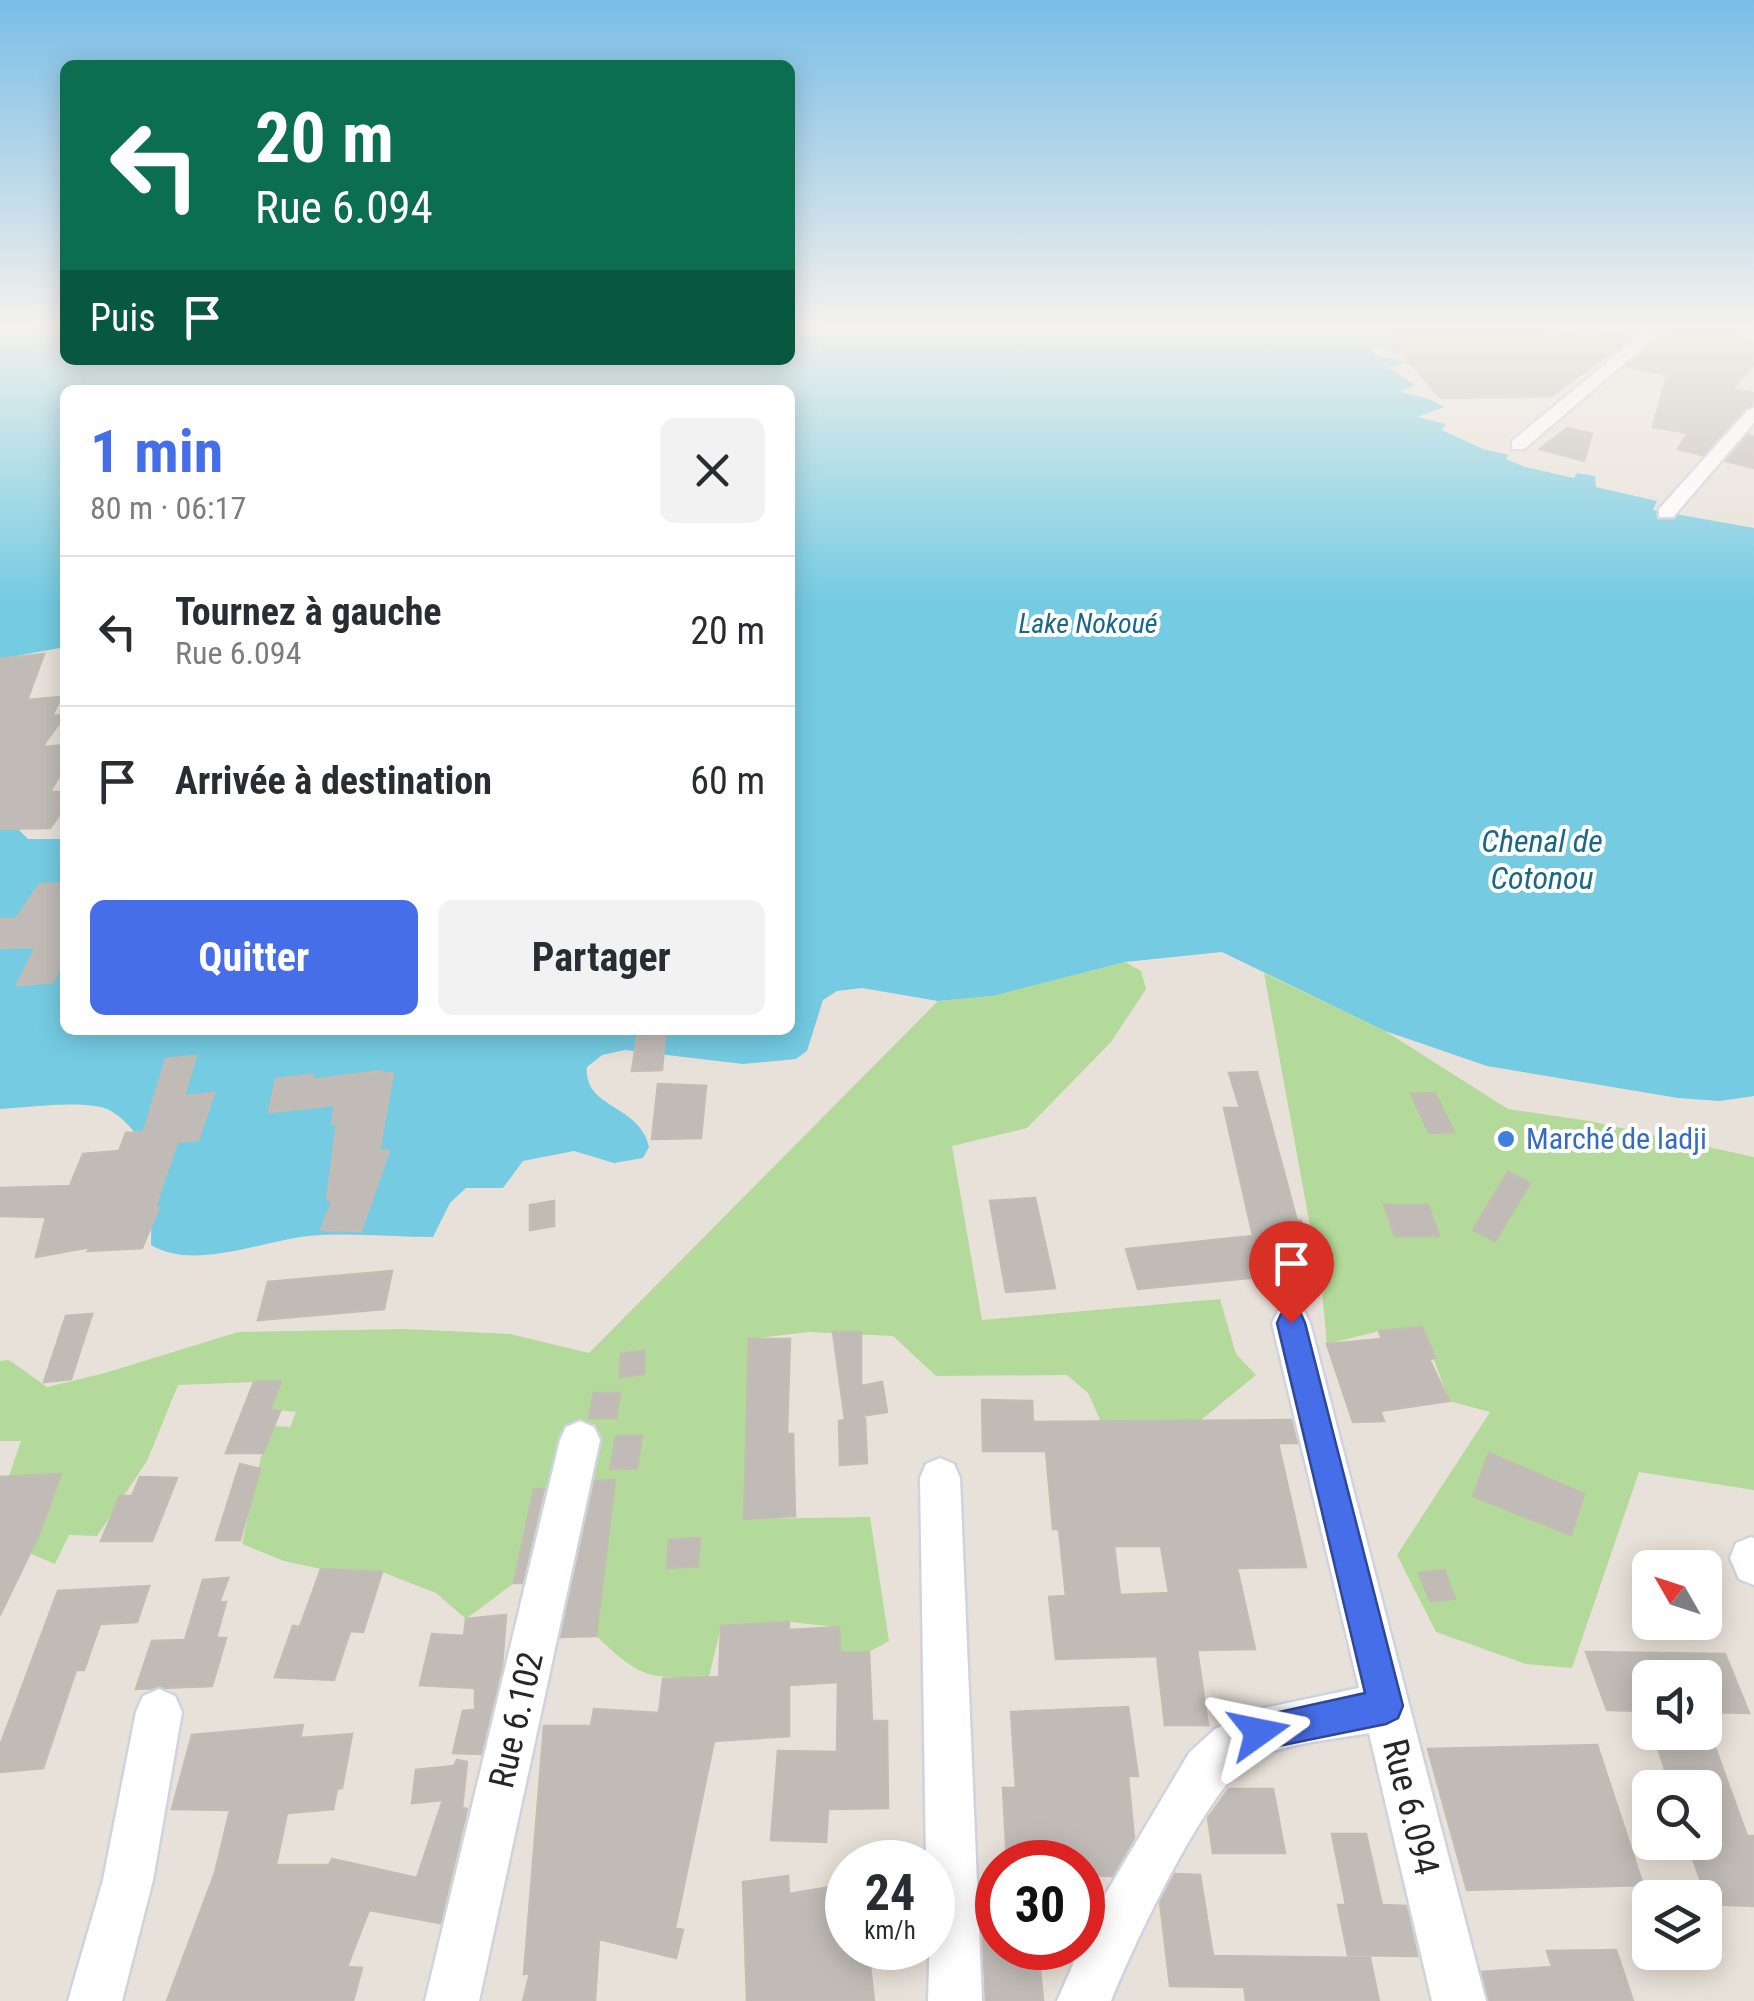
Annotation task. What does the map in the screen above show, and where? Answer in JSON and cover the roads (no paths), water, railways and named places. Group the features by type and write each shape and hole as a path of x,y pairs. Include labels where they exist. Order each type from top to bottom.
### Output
{"street":[{"path":"1518,445 1551,417"},
{"path":"1666,513 1750,417"},
{"name":"Rue 6.094","path":"1291,1323 1459,2001"},
{"name":"Rue 6.102","path":"452,2001 580,1440"},
{"path":"940,1478 955,2001"},
{"path":"1084,2001 1123,1910 1206,1770 1232,1746 1259,1732 1386,1706"},
{"path":"96,2001 128,1880 159,1712"}],"water":[{"name":"Lake Nokoué","path":"0,417 60,417 60,648 0,659"},
{"name":"Lake Nokoué","path":"795,417 1419,417 1446,424 1442,430 1483,449 1509,455 1506,459 1525,467 1574,478 1577,473 1595,476 1596,487 1657,501 1653,510 1754,528 1754,1096 1720,1101 1678,1098 1487,1066 1385,1031 1222,952 1125,962 993,996 938,1001 862,988 837,991 823,1000 807,1051 796,1059 743,1064 625,1050 602,1055 587,1067 588,1081 602,1099 644,1133 649,1147 643,1158 614,1163 574,1151 523,1161 503,1188 466,1188 450,1203 433,1237 309,1236 228,1252 187,1255 151,1245 152,1155 122,1119 109,1110 86,1105 0,1109 0,820 7,818 28,839 60,839 60,1035 795,1035"}],"place":[{"name":"Marché de ladji","path":"1506,1139"}],"water label":[{"name":"Chenal de Cotonou","path":"1542,860"}]}
